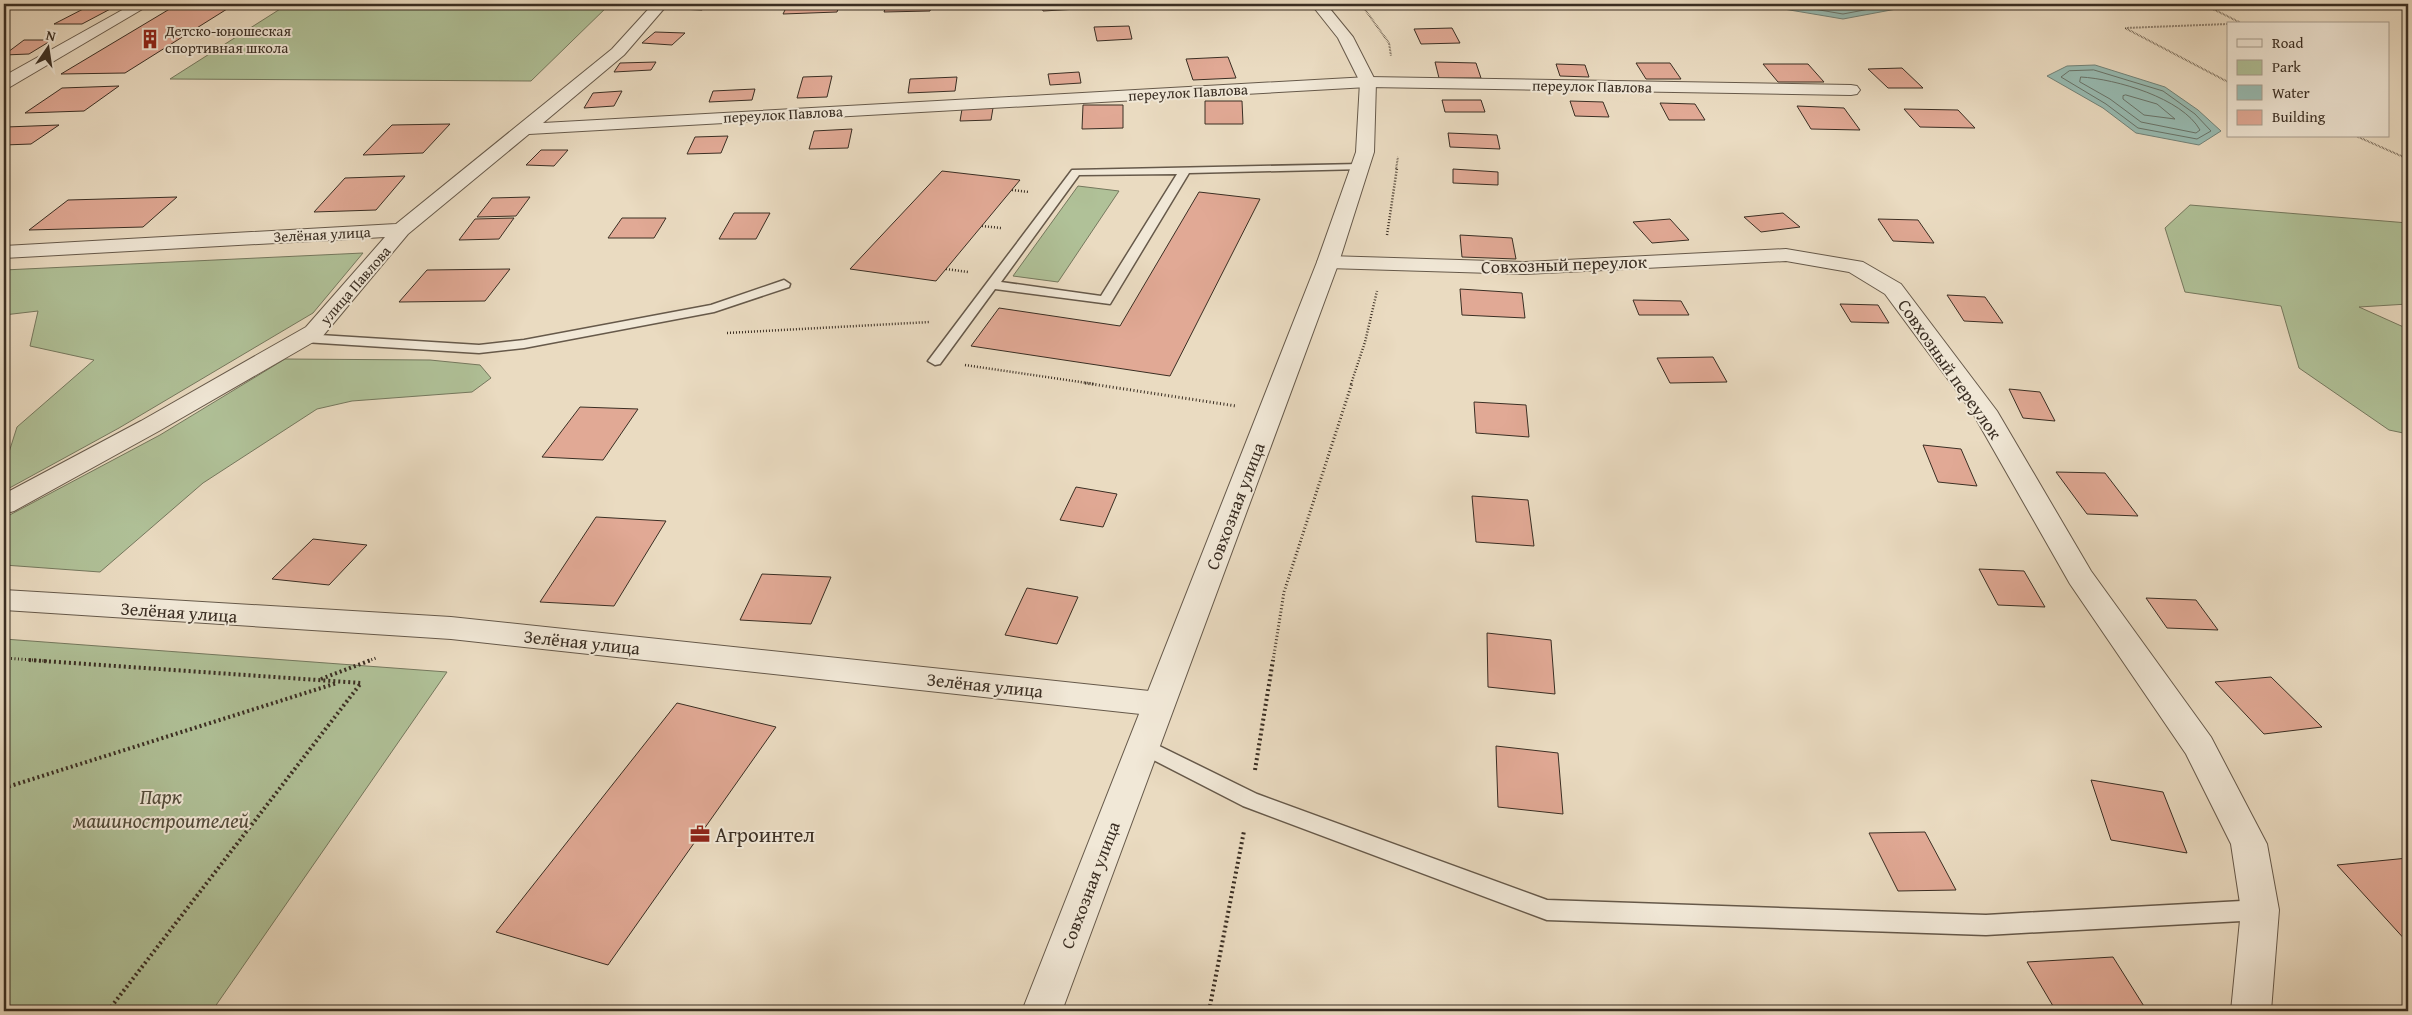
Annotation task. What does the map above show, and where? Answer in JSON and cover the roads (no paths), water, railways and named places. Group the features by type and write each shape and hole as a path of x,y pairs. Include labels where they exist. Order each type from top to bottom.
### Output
{"street":[{"path":"4,83 144,4"},
{"name":"улица Павлова","path":"4,504 150,426 314,332 380,258 401,230 618,52 661,4"},
{"name":"Совхозная улица","path":"1042,1011 1328,262 1365,152 1368,82 1345,37 1318,4"},
{"name":"переулок Павлова","path":"525,129 1368,82 1851,90"},
{"name":"Зелёная улица","path":"4,252 401,230"},
{"name":"Совхозный переулок","path":"1328,262 1525,268 1786,255 1854,266 1893,290 1984,411 2080,577 2199,746 2249,844 2260,910 2251,1011"},
{"name":"Зелёная улица","path":"4,600 451,628 1160,704"}],"lane":[{"path":"935,361 1076,172 1360,167"},
{"path":"992,285 1105,301 1185,170"},
{"path":"304,338 479,348 524,344 714,308 784,284"},
{"path":"1143,746 1250,800 1547,910 1986,925 2260,910"}],"water":[{"path":"1754,4 1923,4 1843,19"},
{"path":"2095,65 2165,87 2198,110 2221,131 2199,145 2136,133 2103,108 2047,76 2067,66"}],"place":[{"name":"Детско-юношеская спортивная школа","path":"150,39"},
{"name":"Агроинтел","path":"700,834"}],"park label":[{"name":"Парк машиностроителей","path":"161,808"}]}
